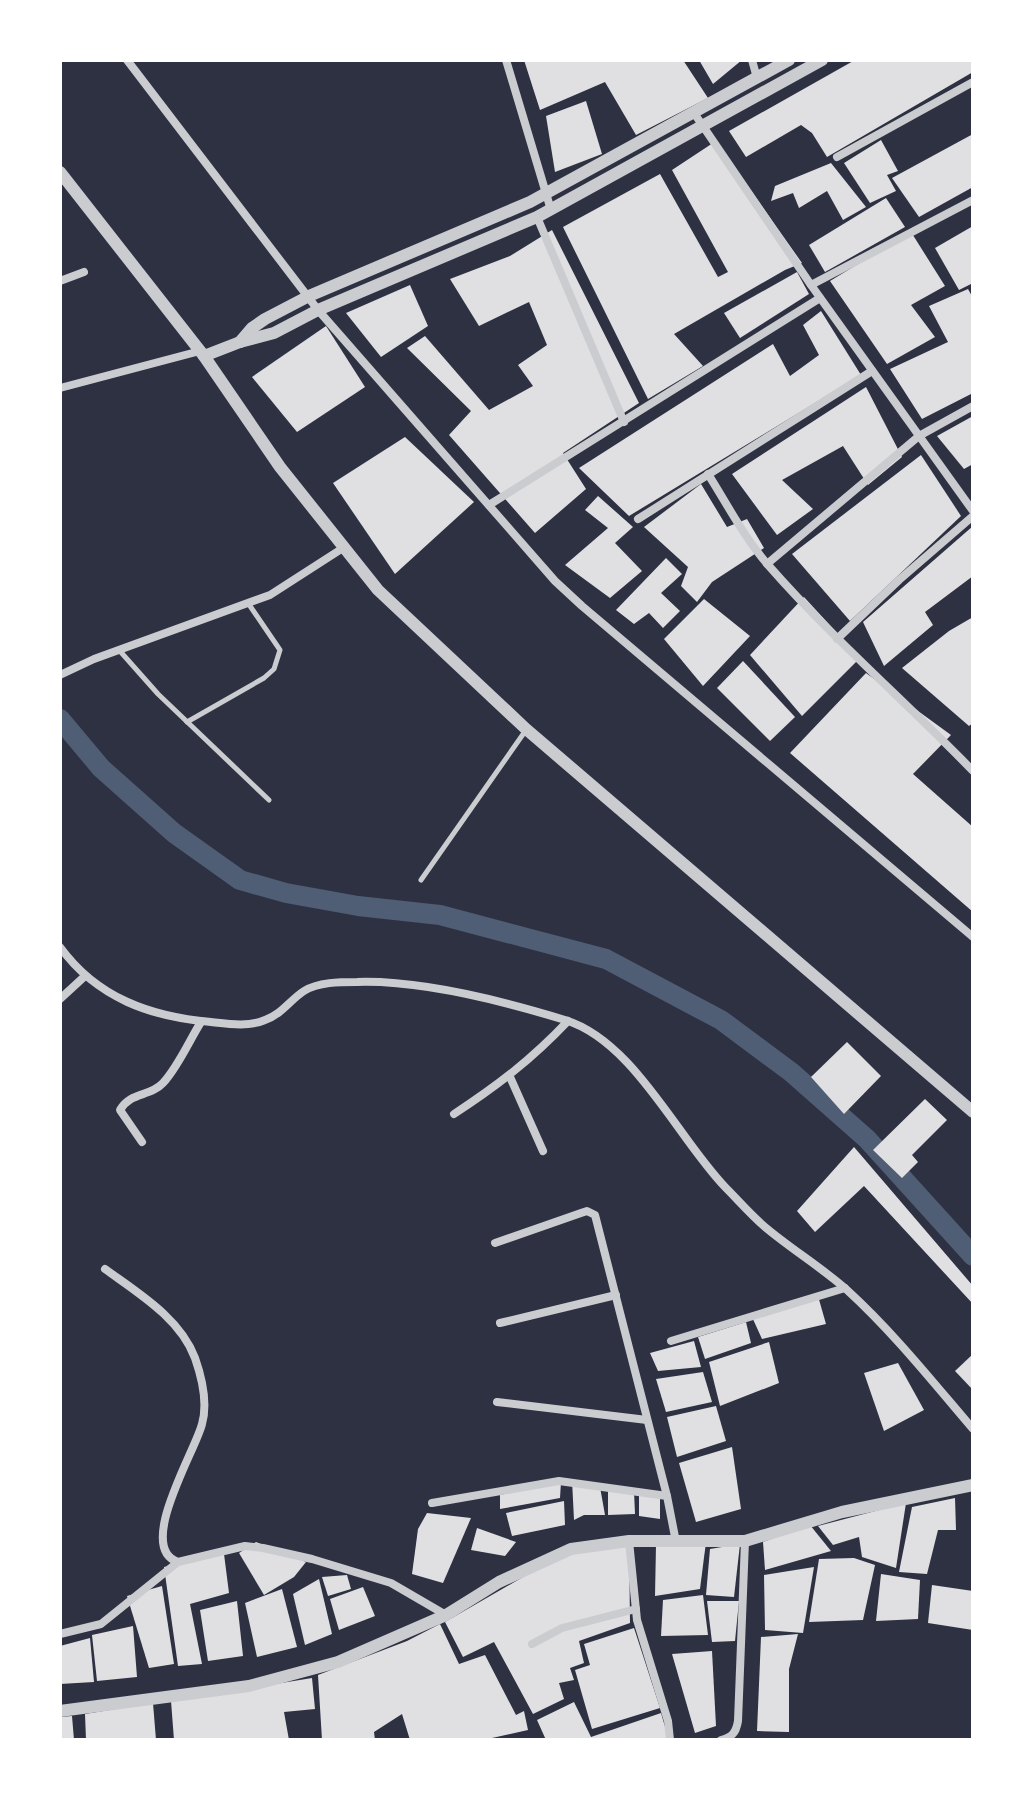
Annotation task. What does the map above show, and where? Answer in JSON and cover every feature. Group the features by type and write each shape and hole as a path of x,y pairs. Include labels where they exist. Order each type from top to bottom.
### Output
{"street":[{"path":"127,60 318,310 555,581 973,937"},
{"path":"506,60 551,210"},
{"path":"752,60 757,78"},
{"path":"240,342 265,319 309,296 546,194 789,60"},
{"path":"60,388 274,333 318,310 537,217 822,60"},
{"path":"837,157 973,82"},
{"path":"694,113 973,514 837,639"},
{"path":"60,172 202,353 265,446 343,548 398,609 526,729 973,1112"},
{"path":"811,285 973,200"},
{"path":"537,217 624,422"},
{"path":"60,281 84,272"},
{"path":"489,505 820,298"},
{"path":"638,519 872,371"},
{"path":"767,564 919,436 973,406"},
{"path":"708,474 767,564 837,639 919,715 973,771"},
{"path":"60,675 270,595 343,548"},
{"path":"60,947 85,976 138,1009 201,1022 240,1025 264,1021 280,1013 304,991 320,984 360,981 443,989 568,1021 604,1042 633,1069 723,1184 764,1226 845,1288 892,1335 973,1429"},
{"path":"60,999 85,976"},
{"path":"454,1114 510,1077 568,1021"},
{"path":"142,1142 120,1110 131,1098 154,1090 163,1083 201,1022"},
{"path":"510,1077 543,1151"},
{"path":"495,1243 581,1213 592,1213 597,1219 676,1542"},
{"path":"105,1269 154,1305 178,1330 188,1343 199,1374 204,1395 202,1425 163,1522 166,1554 178,1562"},
{"path":"671,1341 845,1288"},
{"path":"500,1323 616,1295"},
{"path":"497,1402 647,1420"},
{"path":"432,1503 559,1481 667,1496"},
{"path":"60,1711 249,1686 338,1662 446,1615 499,1582 571,1549 629,1541 745,1541 842,1512 973,1485"},
{"path":"629,1541 636,1609 651,1671 668,1721 670,1740"},
{"path":"728,1739 736,1731 738,1721 745,1541"},
{"path":"60,1634 101,1624 178,1562 245,1546 312,1559 391,1583 446,1615"},
{"path":"532,1644 562,1628 636,1609"}],"lane":[{"path":"187,722 264,678 274,669 280,650 248,603"},
{"path":"119,650 187,722 269,800"},
{"path":"421,880 526,729"}],"building":[{"path":"524,60 683,60 708,98 636,135 605,82 540,110"},
{"path":"699,60 742,60 713,84"},
{"path":"855,60 973,60 973,72 827,157 812,133 801,125 746,157 729,131"},
{"path":"586,101 602,154 555,172 546,116"},
{"path":"973,134 973,187 919,217 892,178"},
{"path":"881,140 898,171 887,175 896,191 870,203 844,163"},
{"path":"716,141 802,263 674,334 703,366 648,399 563,227 660,174 718,277 728,272 672,170"},
{"path":"831,163 866,207 843,220 827,191 799,208 793,193 771,201 775,186"},
{"path":"886,198 905,227 825,272 809,245"},
{"path":"973,226 973,283 959,290 935,248"},
{"path":"552,230 639,403 563,453 586,489 535,533 449,435 471,411 407,348 425,336 489,410 533,386 518,365 547,345 529,302 479,326 450,279 510,256"},
{"path":"911,232 945,286 911,305 935,337 887,364 830,281"},
{"path":"797,272 809,294 740,338 724,313"},
{"path":"410,285 428,326 381,357 346,313"},
{"path":"968,289 973,298 973,393 922,419 890,369 948,342 929,306"},
{"path":"821,311 861,375 629,516 579,468 773,344 790,376 819,355 803,325"},
{"path":"326,326 365,387 297,432 252,377"},
{"path":"866,387 902,457 868,485 843,446 782,480 813,509 777,535 732,474"},
{"path":"973,416 973,464 964,469 937,436"},
{"path":"405,437 474,502 395,574 333,483"},
{"path":"921,455 961,516 850,621 792,554"},
{"path":"701,484 727,527 747,519 764,548 712,582 697,602 681,586 688,567 644,527"},
{"path":"598,496 633,527 615,543 642,571 610,598 565,565 608,528 585,510"},
{"path":"973,526 973,576 925,612 933,625 884,666 863,622"},
{"path":"666,558 682,574 661,593 680,611 663,628 649,613 634,624 616,610"},
{"path":"804,597 860,658 802,716 750,655"},
{"path":"704,599 750,636 703,686 664,639"},
{"path":"973,617 973,723 969,726 902,668 949,631"},
{"path":"743,661 795,717 770,741 717,688"},
{"path":"866,673 951,735 913,774 973,827 973,912 790,753"},
{"path":"847,1042 881,1076 844,1114 811,1077"},
{"path":"925,1099 947,1120 912,1155 918,1162 902,1178 873,1150"},
{"path":"854,1147 973,1286 973,1304 864,1186 815,1232 797,1211"},
{"path":"818,1296 826,1324 762,1339 752,1317"},
{"path":"746,1322 751,1343 705,1359 698,1337"},
{"path":"694,1341 701,1367 658,1371 650,1353"},
{"path":"769,1342 779,1383 720,1406 709,1362"},
{"path":"973,1354 973,1390 955,1371"},
{"path":"898,1363 924,1410 884,1431 864,1373"},
{"path":"703,1372 712,1402 666,1412 656,1379"},
{"path":"716,1406 726,1441 677,1457 667,1417"},
{"path":"732,1447 741,1509 696,1522 679,1463"},
{"path":"572,1480 600,1487 605,1515 584,1515 574,1520"},
{"path":"561,1482 560,1498 500,1509 500,1495"},
{"path":"608,1488 634,1491 635,1514 608,1515"},
{"path":"639,1494 660,1498 660,1519 639,1516"},
{"path":"955,1498 956,1530 938,1530 927,1574 899,1572 912,1507"},
{"path":"564,1501 565,1525 512,1536 506,1513"},
{"path":"906,1503 896,1568 862,1557 859,1537 833,1545 818,1526"},
{"path":"427,1513 471,1518 443,1583 412,1574 418,1529"},
{"path":"810,1525 831,1551 765,1570 763,1542"},
{"path":"477,1528 516,1542 505,1556 471,1550"},
{"path":"629,1540 630,1623 579,1641 584,1663 570,1668 574,1680 559,1683 564,1699 533,1714 494,1642 463,1657 445,1622 556,1558"},
{"path":"256,1542 306,1562 294,1577 264,1595 239,1553"},
{"path":"706,1542 700,1589 655,1596 656,1545"},
{"path":"740,1544 734,1597 706,1595 710,1549"},
{"path":"224,1554 229,1593 190,1604 202,1664 178,1666 164,1567"},
{"path":"854,1558 875,1565 863,1620 809,1622 819,1559"},
{"path":"814,1567 803,1633 765,1630 764,1575"},
{"path":"881,1574 920,1580 918,1619 876,1621"},
{"path":"347,1575 351,1589 328,1596 322,1577"},
{"path":"319,1579 332,1634 305,1645 293,1594"},
{"path":"932,1585 973,1591 973,1630 928,1623"},
{"path":"162,1586 174,1664 149,1668 127,1596"},
{"path":"363,1587 375,1616 339,1630 330,1599"},
{"path":"282,1589 297,1647 257,1657 245,1603"},
{"path":"703,1595 708,1635 661,1636 663,1600"},
{"path":"237,1601 243,1656 208,1661 200,1610"},
{"path":"707,1601 739,1601 735,1641 712,1642"},
{"path":"440,1624 459,1664 485,1655 516,1715 524,1711 528,1730 483,1740 410,1740 402,1714 374,1732 375,1740 322,1740 318,1675 407,1641"},
{"path":"133,1626 137,1677 97,1681 92,1635"},
{"path":"634,1628 660,1708 592,1729 575,1670 590,1665 584,1644"},
{"path":"798,1634 789,1669 789,1732 757,1731 761,1637"},
{"path":"90,1638 94,1682 60,1684 60,1646"},
{"path":"712,1651 716,1726 695,1733 672,1654"},
{"path":"312,1678 315,1709 284,1712 289,1740 174,1740 171,1701"},
{"path":"574,1702 591,1737 661,1713 668,1737 665,1740 546,1740 537,1720"},
{"path":"153,1703 156,1740 86,1740 85,1714"},
{"path":"72,1716 74,1740 60,1740 60,1717"}],"waterway":[{"path":"60,719 101,768 174,833 240,880 286,893 358,906 440,915 606,959 721,1020 791,1072 867,1139 973,1256"}]}
